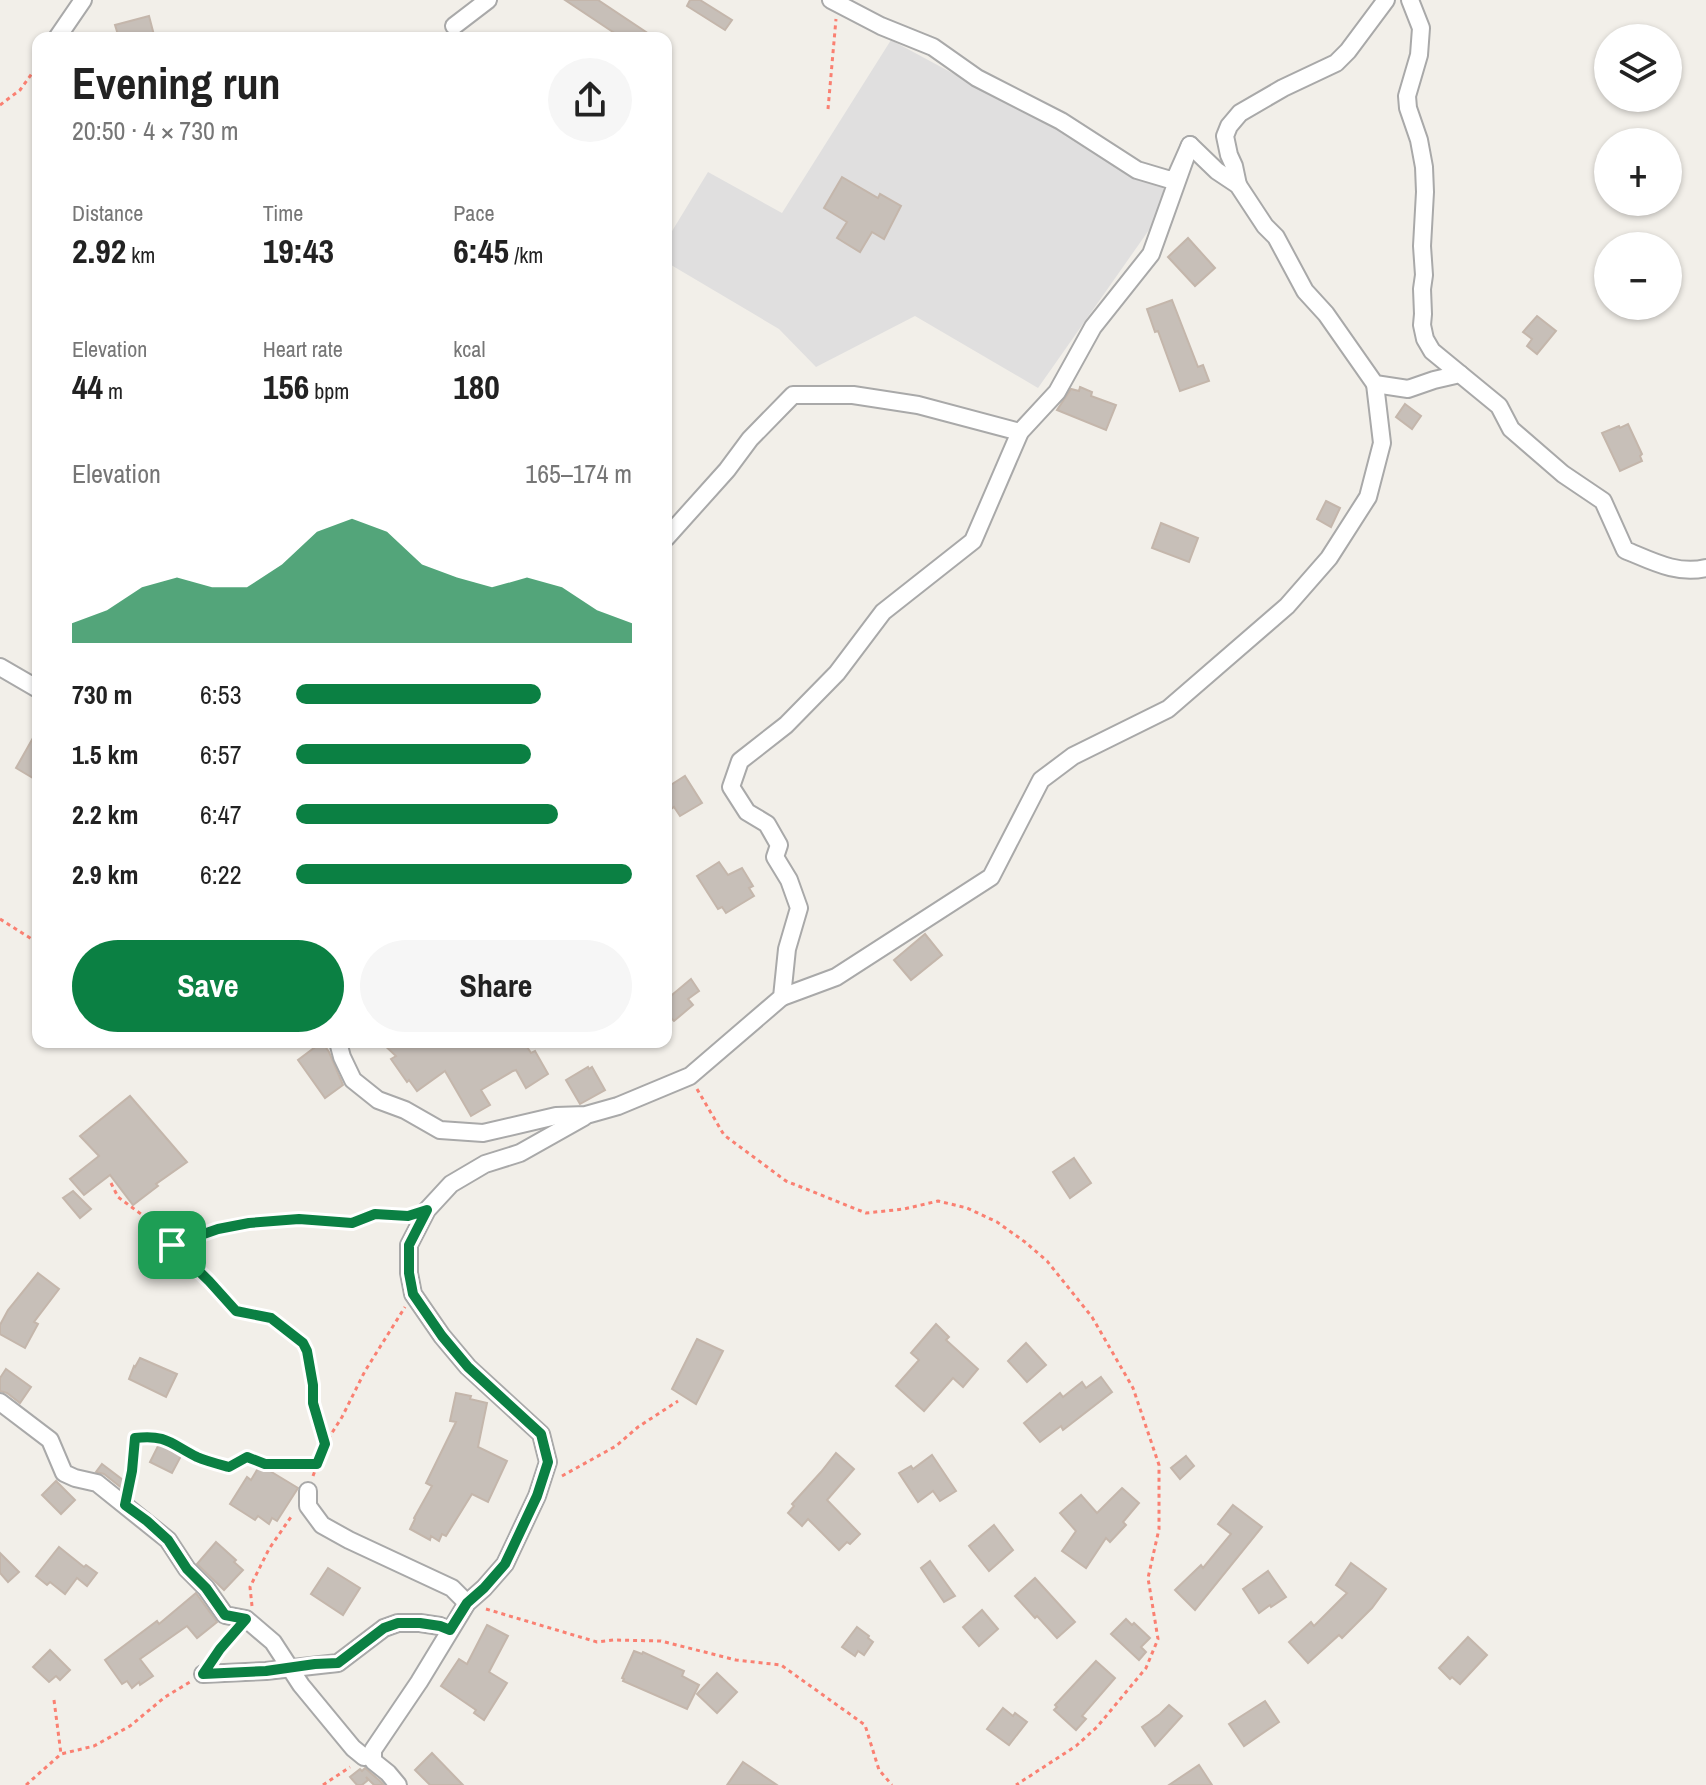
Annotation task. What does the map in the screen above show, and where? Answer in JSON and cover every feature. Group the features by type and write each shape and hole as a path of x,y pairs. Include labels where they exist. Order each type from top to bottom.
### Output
{"street":[{"path":"61,32 83,0"},
{"path":"454,26 488,0"},
{"path":"340,1048 353,1080 378,1100 405,1110 440,1130 483,1133 556,1116 586,1115 618,1106 690,1076 782,997 836,977 991,877 1041,780 1073,756 1168,709 1287,606 1329,558 1368,497 1382,443 1375,384 1326,314 1305,291 1276,237 1238,185 1225,136 1240,113 1336,63 1386,0"},
{"path":"1410,0 1421,28 1419,55 1407,96 1424,167 1422,325 1425,339 1432,351 1499,406 1511,429 1563,474 1603,501 1625,550 1665,567 1692,571 1706,568"},
{"path":"834,2 881,26 933,47 977,78 1061,121 1137,170 1174,181 1190,145"},
{"path":"1190,145 1217,171 1238,185"},
{"path":"782,997 787,949 799,908 789,880 775,857 779,845 767,824 747,812 731,787 740,761 786,725 837,673 883,612 973,541 1020,432 1057,392 1093,327 1151,254 1190,145"},
{"path":"1375,384 1408,389 1460,374"},
{"path":"672,531 727,470 750,439 793,395 853,395 918,405 1020,432"},
{"path":"0,667 32,686"},
{"path":"398,1785 373,1761 373,1750 467,1603 505,1564 537,1496 548,1462 541,1434 468,1367 413,1294 409,1245 427,1210 451,1184 485,1164 520,1153 586,1115"},
{"path":"0,1402 50,1440 64,1473 97,1483 168,1540 187,1569 206,1588 225,1615 246,1619 273,1642 301,1685 364,1757"},
{"path":"308,1491 308,1506 322,1525 452,1588 467,1603"},
{"path":"203,1674 338,1663 384,1628 398,1623 420,1623 450,1630"}],"path":[{"path":"828,109 834,2"},
{"path":"0,105 20,90 32,73"},
{"path":"0,919 32,939"},
{"path":"690,1076 724,1135 786,1181 866,1213 938,1201 967,1208 997,1222 1047,1261 1092,1317 1133,1388 1159,1465 1159,1529 1148,1578 1158,1639 1146,1668 1097,1727 1076,1746 1016,1785"},
{"path":"111,1183 118,1197 141,1214 236,1311 271,1318 303,1343 313,1385 313,1403 325,1444"},
{"path":"172,1245 218,1229 249,1223 299,1219 352,1223 375,1214 408,1216 427,1210"},
{"path":"26,1785 61,1754 94,1746 130,1726 165,1697 203,1674 246,1619 253,1605 250,1587 269,1549 308,1491 325,1444 365,1371 413,1294"},
{"path":"542,1478 565,1476 616,1446 638,1427 678,1401"},
{"path":"125,1505 135,1438 152,1436 172,1442 198,1457 229,1467 247,1457 265,1464 317,1464"},
{"path":"467,1603 597,1642 661,1641 736,1660 781,1665 865,1725 879,1770 892,1785"},
{"path":"54,1700 61,1754"},
{"path":"323,1785 364,1757"}],"shaded area":[{"path":"891,40 1162,186 1170,200 1038,388 915,316 816,367 779,329 672,266 672,231 708,172 782,213"}],"building":[{"path":"565,0 598,0 646,32 613,32"},
{"path":"690,0 700,0 732,20 725,30 687,6"},
{"path":"149,16 153,32 117,32 115,25"},
{"path":"842,177 878,198 880,194 901,206 884,239 872,232 860,252 837,238 847,222 824,208"},
{"path":"1188,238 1215,268 1195,286 1168,257"},
{"path":"1172,300 1198,367 1203,365 1209,381 1180,391 1147,309"},
{"path":"1537,316 1556,331 1537,354 1527,346 1532,339 1523,332"},
{"path":"1080,387 1092,392 1091,396 1116,405 1106,430 1057,410 1071,389 1079,391"},
{"path":"1405,404 1421,416 1412,429 1396,417"},
{"path":"1628,424 1642,454 1642,461 1620,471 1602,433"},
{"path":"1326,501 1340,508 1331,527 1317,519"},
{"path":"1161,523 1198,538 1189,562 1152,548"},
{"path":"32,740 32,777 16,768"},
{"path":"685,776 702,803 680,816 672,808 672,784"},
{"path":"719,862 728,875 742,868 753,886 749,888 754,896 726,913 722,907 718,909 697,876"},
{"path":"925,934 942,955 911,980 894,960"},
{"path":"691,979 699,991 688,999 693,1005 674,1021 672,995"},
{"path":"314,1048 326,1048 343,1085 325,1098 298,1060"},
{"path":"387,1048 528,1048 531,1053 535,1051 548,1074 526,1088 516,1070 513,1071 481,1090 490,1105 471,1116 445,1071 417,1091 391,1059 396,1056"},
{"path":"592,1067 605,1090 580,1104 566,1080"},
{"path":"130,1096 187,1162 133,1205 110,1175 84,1195 70,1179 99,1156 80,1136"},
{"path":"1074,1158 1091,1183 1070,1198 1053,1172"},
{"path":"73,1191 91,1209 80,1218 63,1198"},
{"path":"38,1273 59,1289 34,1322 38,1324 25,1348 0,1334 0,1325"},
{"path":"936,1324 949,1337 946,1340 978,1369 963,1387 953,1378 924,1411 896,1386 919,1360 911,1353"},
{"path":"697,1339 723,1351 696,1404 672,1389"},
{"path":"1026,1343 1046,1365 1027,1382 1008,1361"},
{"path":"140,1358 177,1374 166,1397 129,1379"},
{"path":"6,1369 31,1387 20,1403 0,1391 0,1378"},
{"path":"1101,1377 1112,1392 1063,1430 1061,1426 1040,1442 1024,1423 1060,1393 1063,1397 1082,1382 1086,1388"},
{"path":"456,1393 487,1403 478,1447 507,1461 488,1502 472,1494 446,1536 442,1534 439,1541 431,1536 430,1540 410,1529 432,1486 426,1483 456,1422 450,1421"},
{"path":"159,1444 181,1456 172,1473 150,1462"},
{"path":"836,1453 854,1469 827,1500 860,1534 839,1550 808,1519 802,1526 788,1513 794,1506 792,1504"},
{"path":"932,1455 956,1491 940,1501 933,1491 918,1502 899,1473 911,1466 913,1469"},
{"path":"1186,1456 1194,1466 1180,1479 1171,1468"},
{"path":"102,1464 127,1483 123,1489 104,1474 96,1472"},
{"path":"260,1465 298,1488 277,1521 272,1518 269,1524 258,1516 255,1520 230,1504 247,1477 251,1480"},
{"path":"56,1481 75,1500 61,1514 42,1495"},
{"path":"1122,1488 1139,1503 1123,1522 1126,1525 1110,1542 1106,1538 1086,1568 1062,1551 1076,1531 1060,1513 1081,1495 1097,1513"},
{"path":"1233,1505 1262,1527 1195,1610 1175,1590 1201,1565 1203,1568 1231,1534 1218,1524"},
{"path":"994,1525 1013,1550 989,1571 969,1546"},
{"path":"216,1542 243,1570 224,1590 197,1564"},
{"path":"59,1547 97,1573 87,1586 77,1578 65,1594 36,1576"},
{"path":"0,1553 19,1572 8,1582 0,1573"},
{"path":"930,1561 955,1596 944,1602 921,1568"},
{"path":"1351,1563 1386,1589 1342,1638 1339,1635 1308,1663 1289,1642 1311,1622 1314,1626 1347,1593 1336,1585"},
{"path":"328,1568 360,1588 343,1615 311,1594"},
{"path":"1268,1571 1286,1597 1259,1613 1243,1589"},
{"path":"1035,1578 1075,1622 1057,1638 1015,1596"},
{"path":"196,1593 217,1622 197,1638 187,1626 140,1659 153,1676 132,1688 127,1681 122,1684 105,1660 157,1621 159,1624"},
{"path":"982,1610 998,1629 979,1646 963,1627"},
{"path":"1126,1619 1150,1638 1141,1647 1146,1652 1139,1660 1111,1634"},
{"path":"487,1625 508,1636 489,1672 507,1683 484,1720 474,1713 476,1710 441,1686 459,1659 467,1664"},
{"path":"857,1627 873,1642 864,1655 858,1651 855,1656 842,1647"},
{"path":"1468,1637 1487,1655 1460,1684 1439,1668"},
{"path":"50,1650 70,1670 60,1680 56,1676 49,1682 33,1667"},
{"path":"634,1651 643,1652 684,1671 682,1676 699,1685 687,1709 623,1681"},
{"path":"1096,1661 1115,1678 1082,1716 1086,1719 1076,1730 1054,1710 1055,1705"},
{"path":"717,1673 737,1692 717,1713 697,1694"},
{"path":"1265,1701 1279,1722 1244,1746 1229,1724"},
{"path":"1169,1705 1182,1716 1155,1746 1142,1727"},
{"path":"1003,1708 1027,1722 1009,1745 987,1729"},
{"path":"432,1753 463,1785 430,1785 415,1770"},
{"path":"743,1762 777,1785 727,1785"},
{"path":"1199,1765 1212,1785 1169,1785"},
{"path":"365,1768 384,1785 374,1785 366,1777 368,1780 357,1785 350,1777"}],"route":[{"path":"427,1210 409,1245 413,1294 468,1367 541,1434 548,1462 537,1496 505,1564 467,1603 450,1630 420,1623 398,1623 384,1628 338,1663 203,1674 246,1619 225,1615 206,1588 187,1569 168,1540 125,1505 135,1438 152,1436 172,1442 198,1457 229,1467 247,1457 265,1464 317,1464 325,1444 313,1403 313,1385 303,1343 271,1318 236,1311 172,1245 218,1229 249,1223 299,1219 352,1223 375,1214 408,1216 427,1210"}]}
